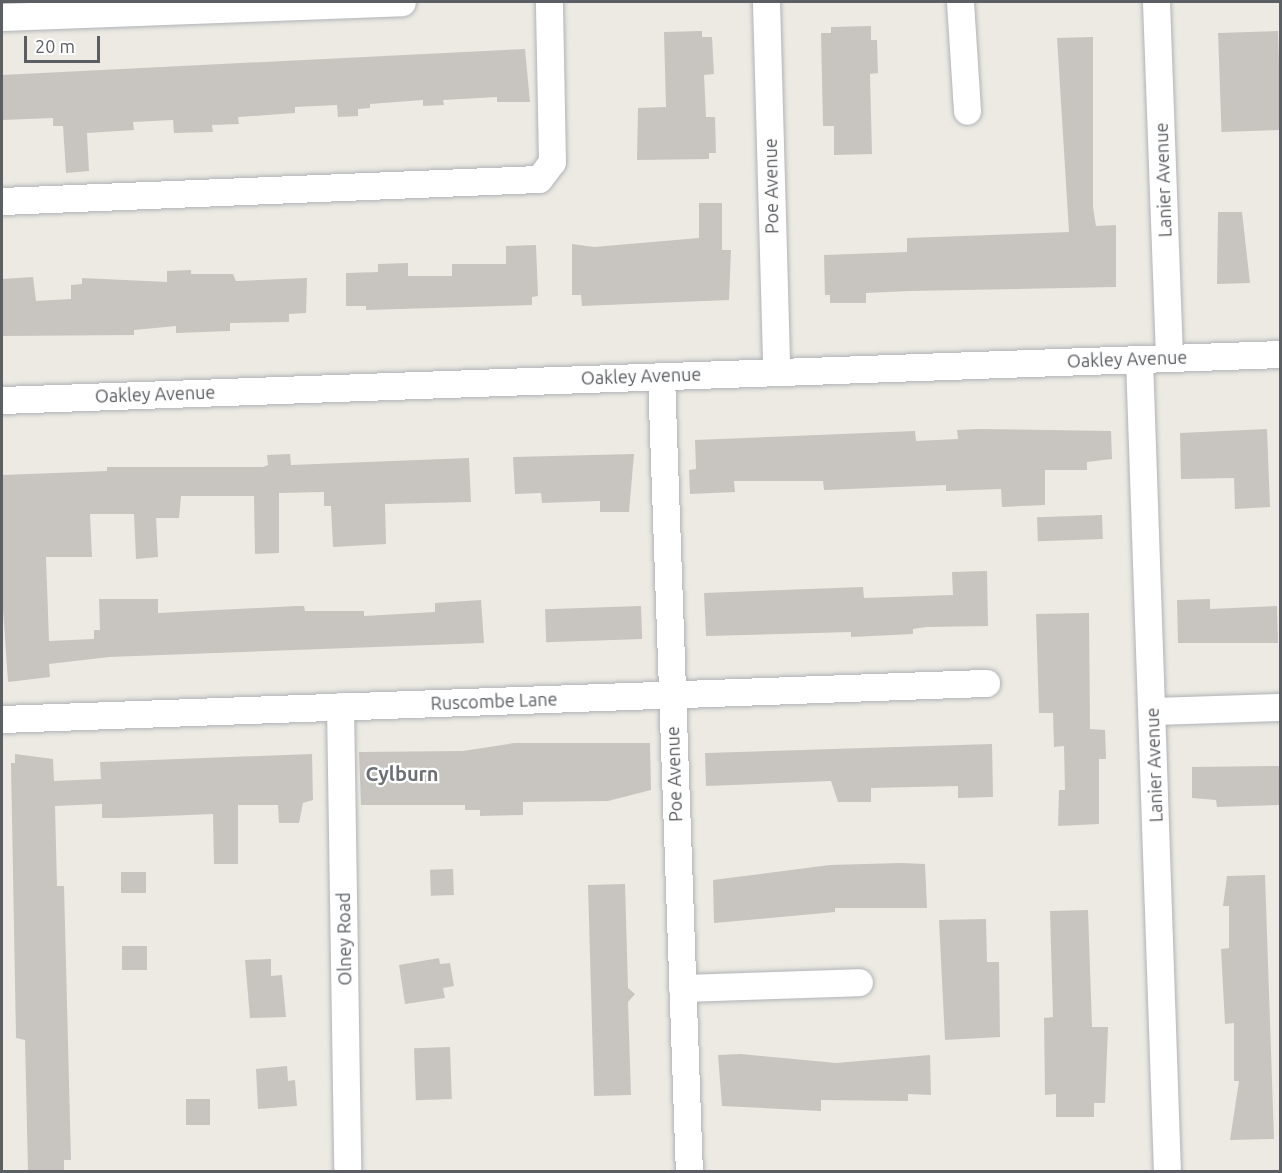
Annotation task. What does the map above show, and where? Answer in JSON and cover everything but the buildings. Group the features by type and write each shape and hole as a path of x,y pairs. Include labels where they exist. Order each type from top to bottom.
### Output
{"street":[{"path":"2,17 402,2"},
{"path":"2,201 539,179 552,162 549,2"},
{"name":"Poe Avenue","path":"766,2 776,371"},
{"path":"960,2 967,111"},
{"name":"Lanier Avenue","path":"1156,2 1169,358"},
{"name":"Oakley Avenue","path":"2,400 1281,354"},
{"name":"Lanier Avenue","path":"1139,359 1167,1172"},
{"name":"Poe Avenue","path":"661,376 688,1172"},
{"name":"Ruscombe Lane","path":"2,719 986,683"},
{"name":"Olney Road","path":"340,706 347,1172"},
{"path":"1152,711 1281,707"},
{"path":"682,988 859,982"}],"district":[{"name":"Cylburn","path":"402,773"}]}
